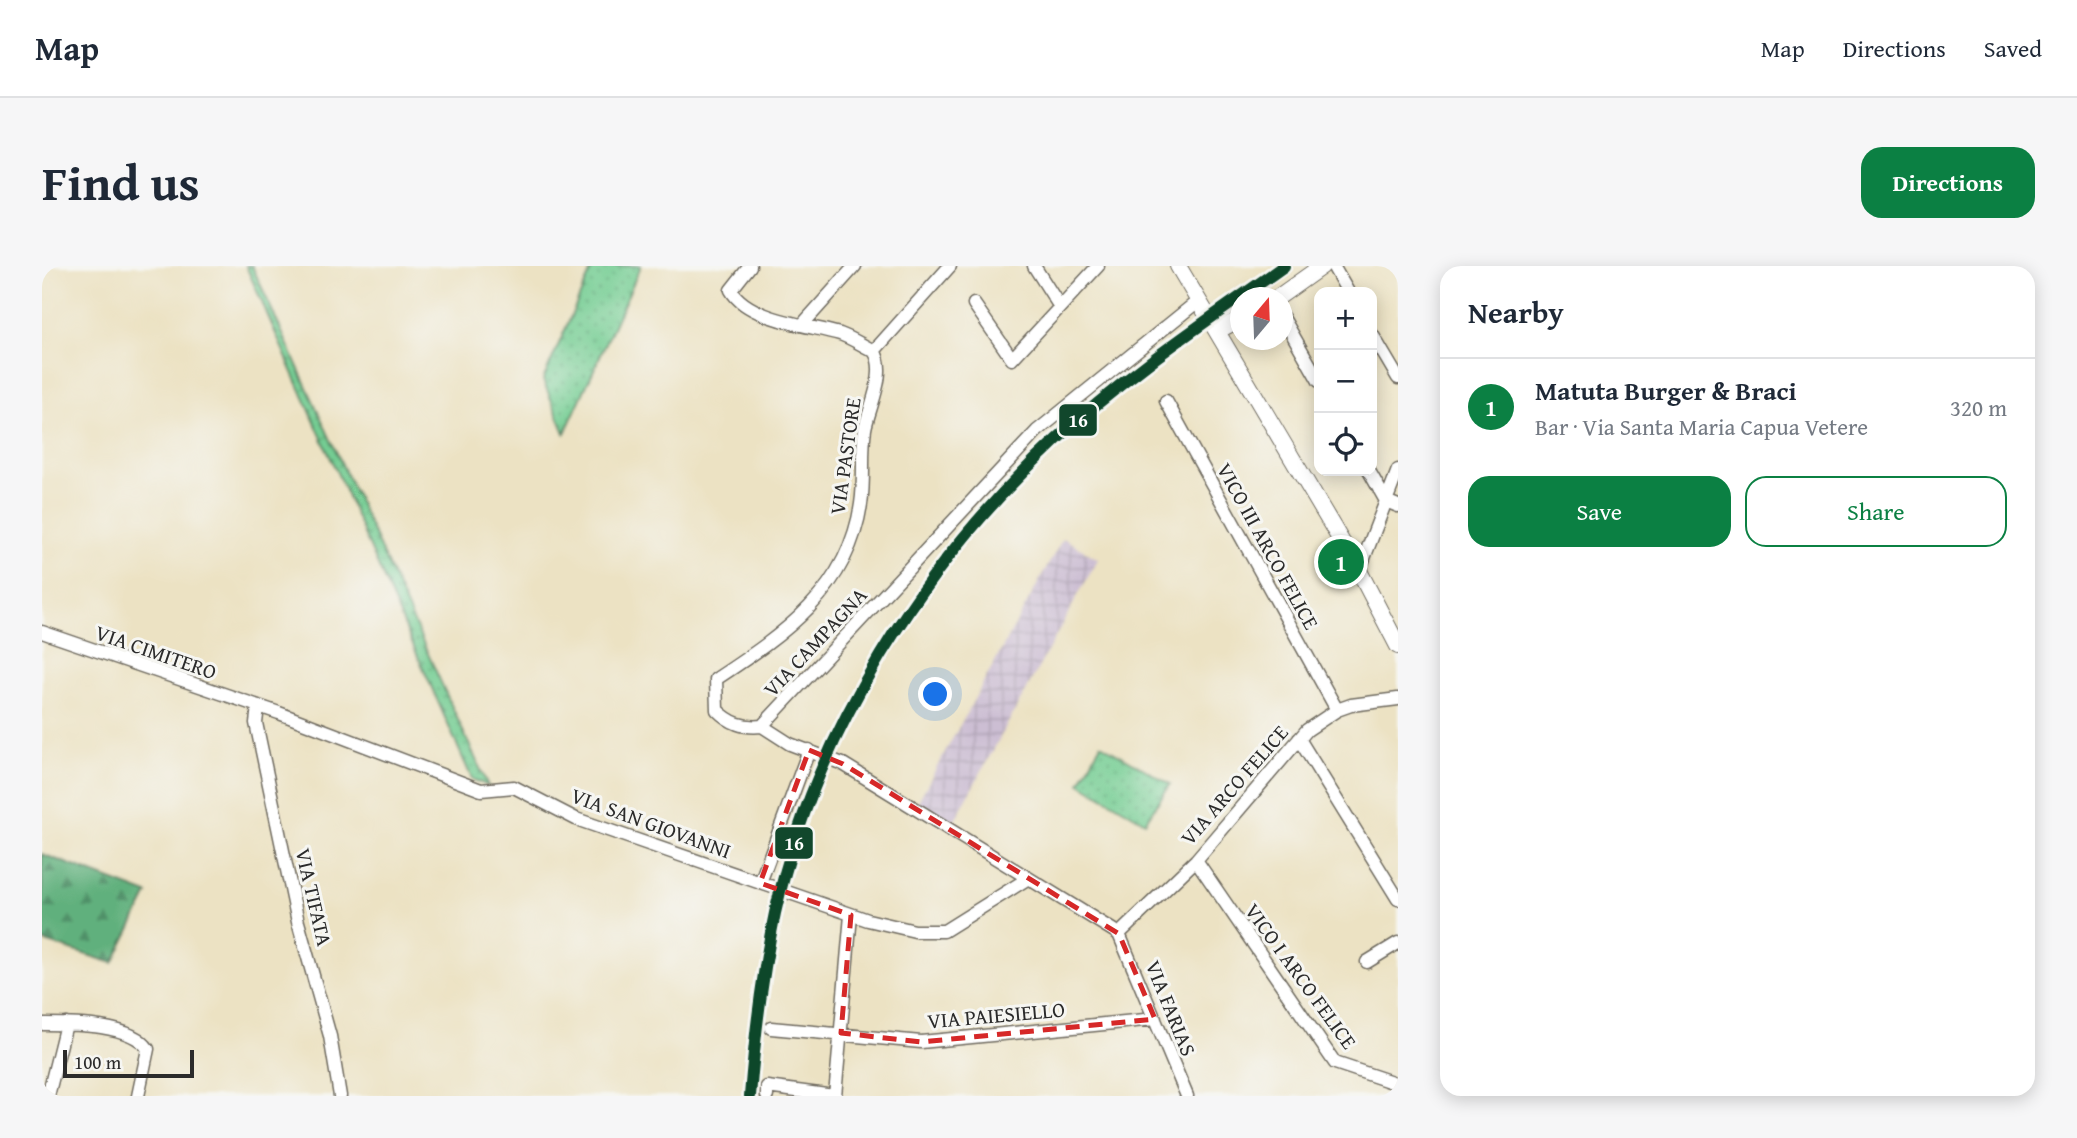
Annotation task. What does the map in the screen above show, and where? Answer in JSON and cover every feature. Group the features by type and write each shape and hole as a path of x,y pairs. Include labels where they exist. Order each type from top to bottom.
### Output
{"main road":[{"path":"1178,266 1359,571 1398,646"},
{"path":"1292,287 1322,266"},
{"path":"1217,331 1230,324"}],"street":[{"path":"750,266 731,290 735,297 756,310 842,335 874,352 950,266"},
{"path":"802,325 855,266"},
{"path":"1034,266 1060,307"},
{"path":"974,304 1012,359 1098,266"},
{"path":"1333,266 1345,287"},
{"name":"VIA CAMPAGNA","path":"1119,934 843,764 773,735 762,726 1037,431 1198,301"},
{"path":"1293,334 1314,372"},
{"path":"1377,341 1393,364 1398,378"},
{"name":"VIA PASTORE","path":"762,726 746,728 727,719 717,710 716,679 789,629 806,613 845,556 861,505 865,433 879,376 878,357 874,352"},
{"name":"VICO III ARCO FELICE","path":"1166,401 1337,710"},
{"path":"1359,571 1392,503 1398,470"},
{"path":"1373,476 1392,503"},
{"name":"VIA CIMITERO","path":"42,632 258,707"},
{"name":"VIA ARCO FELICE","path":"1119,934 1196,860 1299,739 1337,710 1351,705 1398,699"},
{"name":"VIA SAN GIOVANNI","path":"258,707 481,790 514,787 576,819 851,915 915,931 944,931 1027,879"},
{"name":"VIA TIFATA","path":"258,707 258,737 298,922 330,1036 340,1096"},
{"path":"1299,739 1398,899"},
{"path":"760,883 809,750"},
{"name":"VICO I ARCO FELICE","path":"1196,860 1335,1063 1398,1084"},
{"path":"767,1096 767,1087 835,1096 851,915"},
{"name":"VIA FARIAS","path":"1119,934 1187,1096"},
{"path":"1367,961 1398,943"},
{"name":"VIA PAIESIELLO","path":"771,1028 921,1042 1155,1019"},
{"path":"42,1024 99,1027 137,1038 148,1049 138,1096"},
{"path":"48,1096 66,1024"}],"highlighted area":[{"path":"809,750 843,764 1119,934 1155,1019 921,1042 841,1033 851,915 760,883"}],"shaded area":[{"path":"1063,538 1098,559 951,827 916,805"}],"green space":[{"path":"246,266 252,266 488,786 472,779"},
{"path":"593,266 641,266 565,433 543,380"},
{"path":"1101,744 1170,784 1145,822 1080,783"},
{"path":"42,854 148,894 113,963 42,941"}],"transit line":[{"name":"16","path":"750,1096 766,959 793,846 817,780 846,716 880,655 919,596 961,541 1057,439 1139,370 1284,266"}],"place":[{"name":"Matuta Burger & Braci","path":"1341,562"}]}
